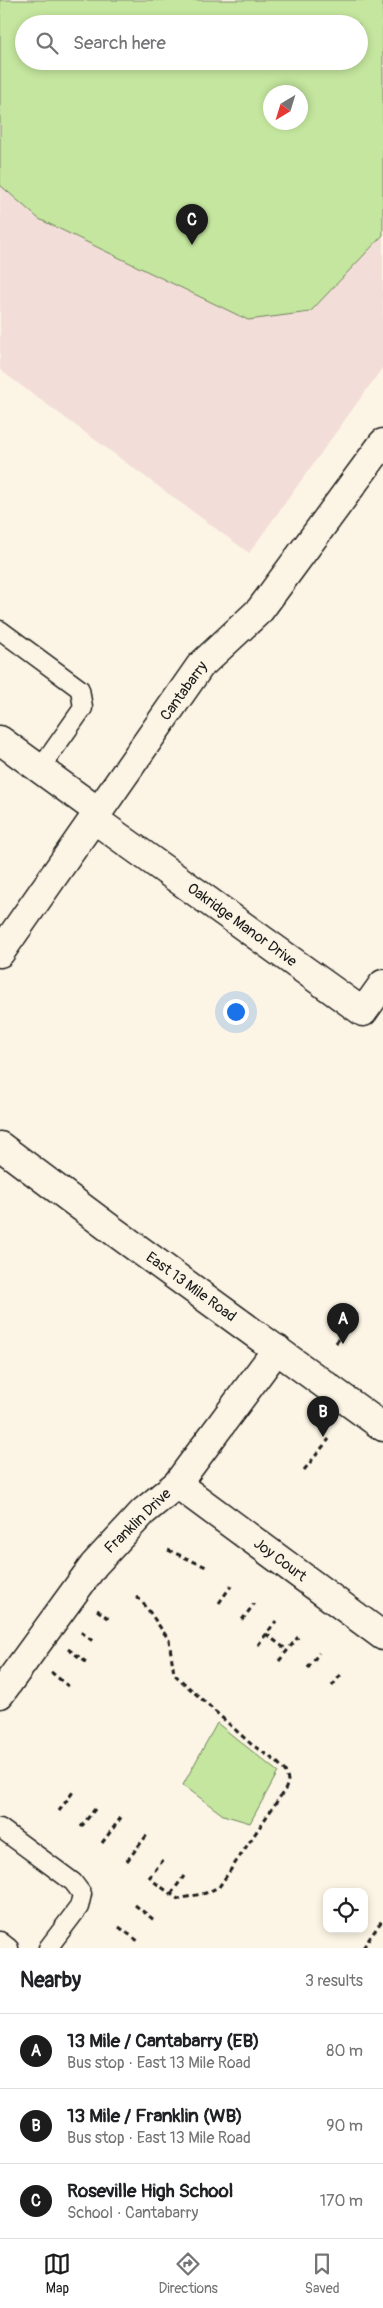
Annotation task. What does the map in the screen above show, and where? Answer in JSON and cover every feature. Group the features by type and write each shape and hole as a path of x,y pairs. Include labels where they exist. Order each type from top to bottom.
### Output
{"street":[{"name":"Cantabarry","path":"0,953 200,666 260,610 383,443"},
{"path":"0,740 40,769 96,815"},
{"name":"Oakridge Manor Drive","path":"96,815 363,1012 379,999"},
{"name":"East 13 Mile Road","path":"0,1146 383,1427"},
{"name":"Franklin Drive","path":"0,1694 94,1565 143,1512 177,1484 277,1349"},
{"name":"Joy Court","path":"177,1484 383,1636"}],"lane":[{"path":"0,630 80,689 83,708 40,769"},
{"path":"0,1828 73,1882 82,1894 79,1907 48,1948"},
{"path":"0,1941 9,1948"}],"path":[{"path":"336,1343 358,1314"},
{"path":"304,1470 329,1439"},
{"path":"168,1550 206,1567"},
{"path":"219,1602 231,1586"},
{"path":"136,1597 142,1601 169,1640 174,1674 251,1744 277,1762 285,1771 288,1780 286,1788 219,1887 206,1893 178,1899 154,1881"},
{"path":"242,1620 254,1604"},
{"path":"96,1609 111,1620"},
{"path":"258,1645 276,1620"},
{"path":"266,1634 287,1650"},
{"path":"279,1661 298,1637"},
{"path":"66,1648 86,1662"},
{"path":"308,1668 319,1653"},
{"path":"49,1671 68,1686"},
{"path":"332,1686 343,1672"},
{"path":"59,1810 73,1792"},
{"path":"81,1827 95,1809"},
{"path":"102,1842 122,1816"},
{"path":"127,1861 147,1835"},
{"path":"149,1878 163,1860"},
{"path":"171,1894 184,1876"},
{"path":"135,1905 154,1920"},
{"path":"363,1948 383,1919"},
{"path":"120,1927 138,1941"}],"shaded area":[{"path":"0,0 383,0 383,367 249,553 0,370"}],"green space":[{"path":"0,0 383,0 383,235 310,312 248,320 39,219 0,185"},
{"path":"217,1723 278,1772 250,1823 223,1815 183,1785"}],"place":[{"name":"Roseville High School","path":"192,245"},
{"name":"13 Mile / Cantabarry (EB)","path":"343,1344"},
{"name":"13 Mile / Franklin (WB)","path":"323,1437"}]}
